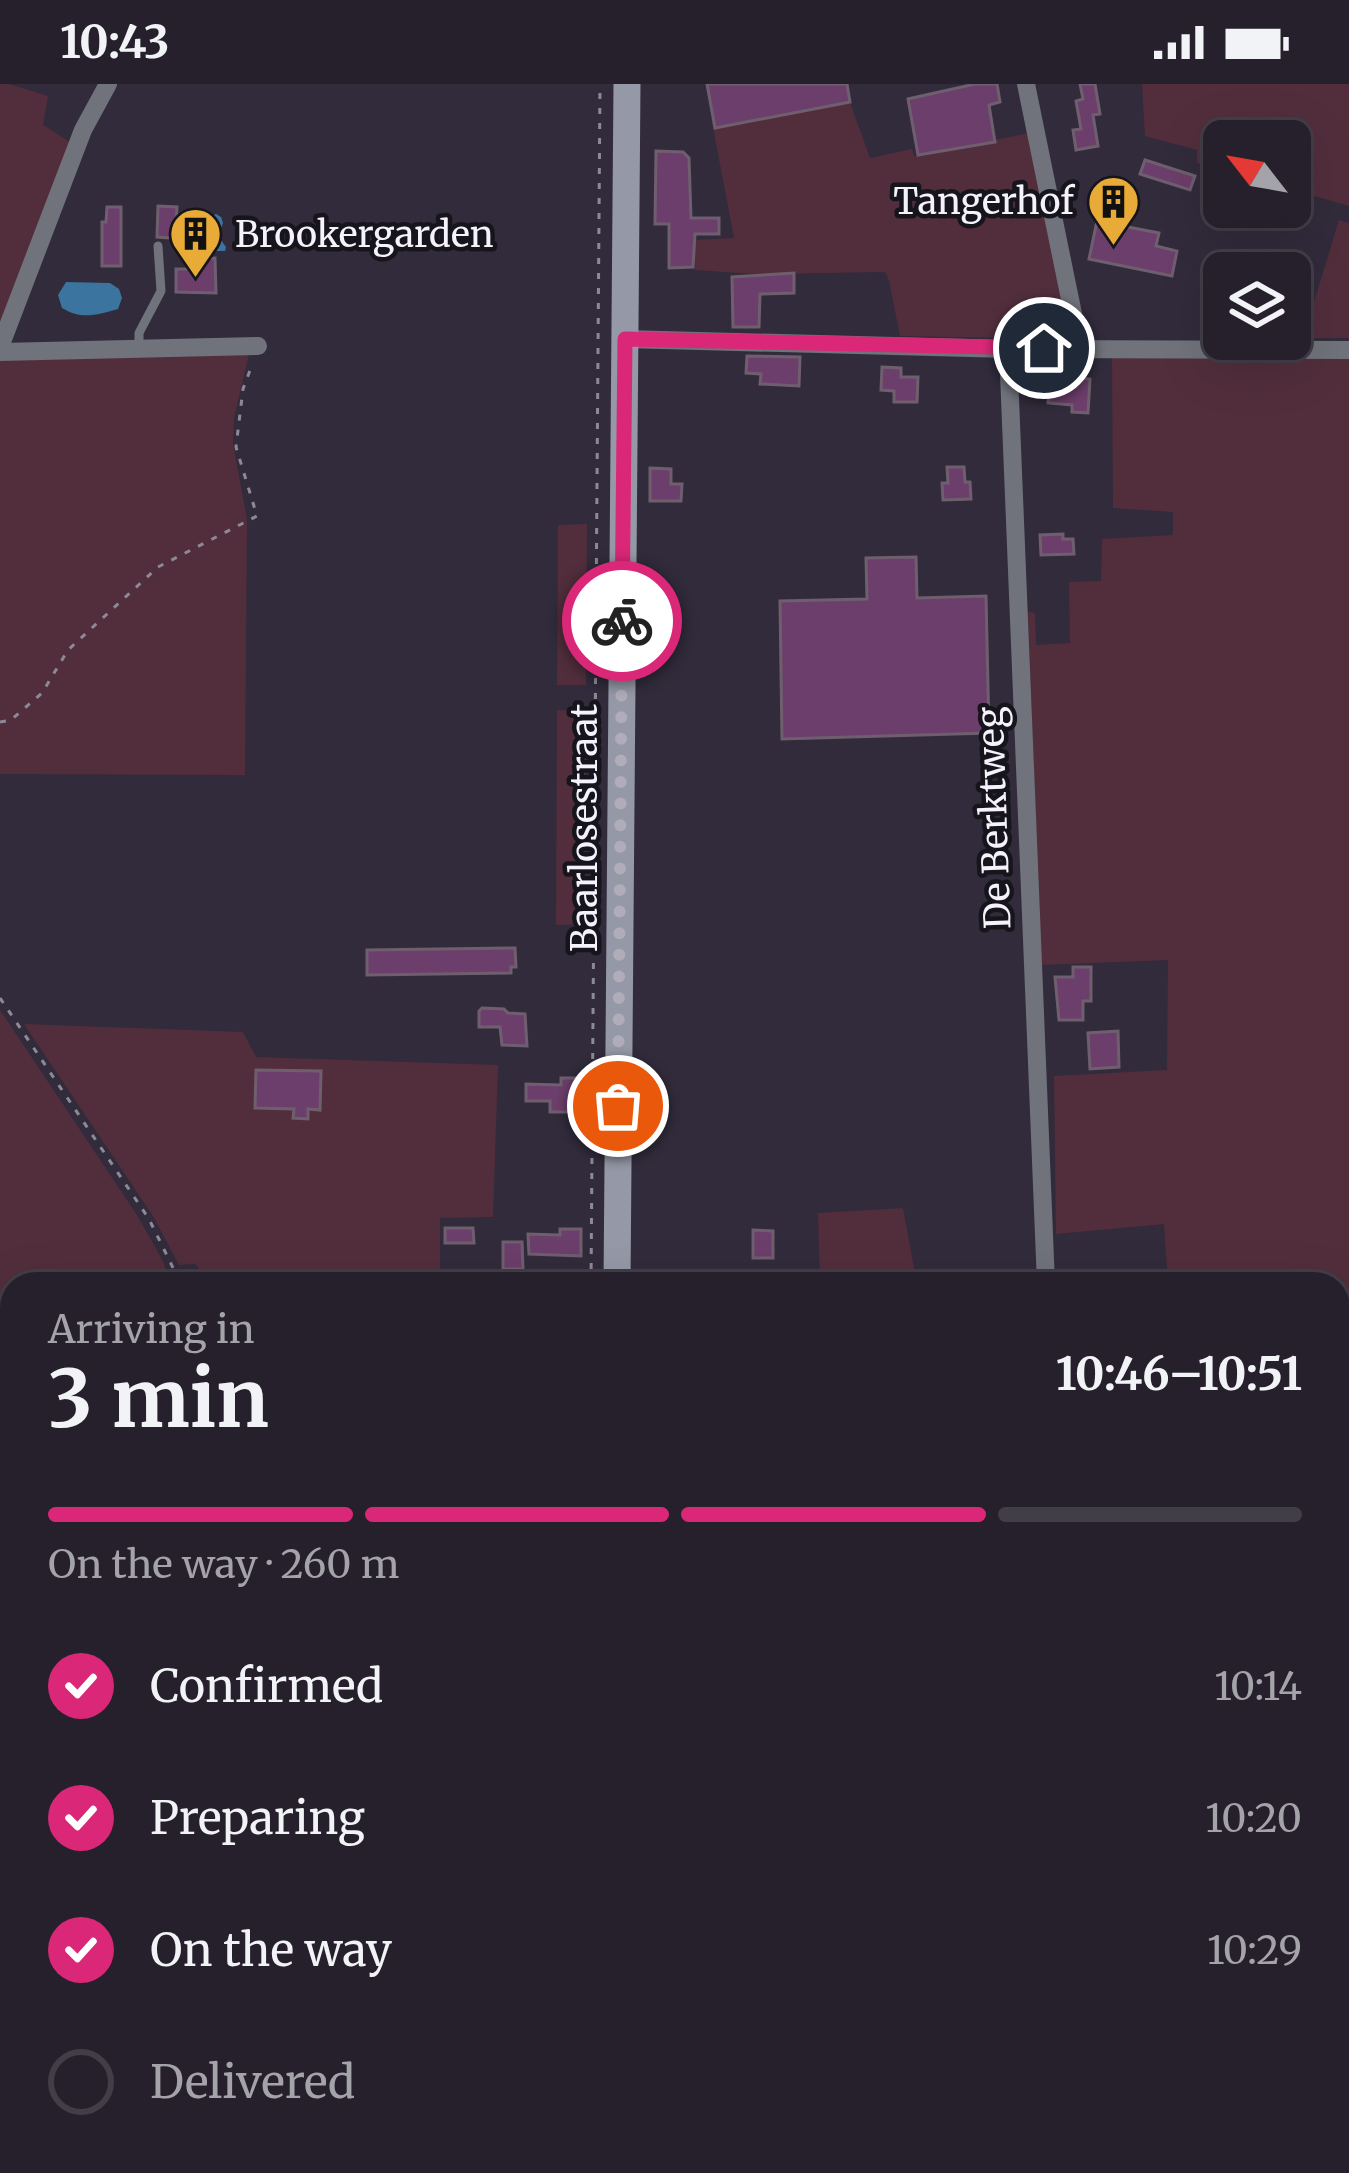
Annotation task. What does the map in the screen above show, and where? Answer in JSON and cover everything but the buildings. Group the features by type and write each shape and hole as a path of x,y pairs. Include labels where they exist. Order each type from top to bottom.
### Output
{"street":[{"path":"108,84 83,130 0,350 258,346"},
{"name":"Baarlosestraat","path":"617,1272 627,84"},
{"path":"1025,84 1080,348"},
{"path":"625,339 1008,349 1349,350"},
{"name":"De Berktweg","path":"1008,349 1046,1272"}],"lane":[{"path":"139,349 139,333 161,291 158,246"}],"path":[{"path":"591,1272 600,84"},
{"path":"0,722 11,720 43,693 68,650 158,567 257,516 236,447 243,389 258,346"},
{"path":"0,998 149,1219 175,1272"}],"shaded area":[{"path":"0,84 48,96 43,125 70,142 0,323"},
{"path":"1142,84 1349,84 1349,206 1311,195 1311,120 1203,120 1203,165 1197,163 1197,150 1145,136"},
{"path":"848,97 870,158 912,149 914,156 1030,133 1067,329 1056,339 900,336 889,281 882,272 695,270 694,240 734,238 712,122"},
{"path":"1339,220 1349,223 1349,338 1311,338 1311,312"},
{"path":"249,354 233,444 247,519 245,775 0,774 0,358"},
{"path":"1112,356 1349,359 1349,1272 1167,1272 1164,1224 1056,1234 1054,1076 1167,1070 1168,960 1041,965 1028,612 1035,613 1036,645 1070,643 1069,582 1101,581 1102,539 1173,535 1173,512 1113,508"},
{"path":"587,524 586,685 557,685 558,525"},
{"path":"557,710 586,711 585,924 556,925"},
{"path":"0,1010 137,1215 166,1272 0,1272"},
{"path":"24,1024 243,1032 256,1057 498,1065 493,1217 440,1218 440,1270 582,1272 201,1272 195,1264 179,1265 153,1216"},
{"path":"903,1208 915,1272 820,1272 818,1213"}],"water":[{"path":"216,214 223,223 218,236 225,251 192,251 194,238 206,233 207,222"},
{"path":"66,282 110,283 122,298 118,309 83,315 69,312 62,308 58,295"}],"way so far":[{"path":"618,1106 622,621"}],"place":[{"name":"Tangerhof","path":"1113,247"},
{"name":"Brookergarden","path":"196,280"}],"route":[{"path":"622,621 625,339 1044,348"}]}
